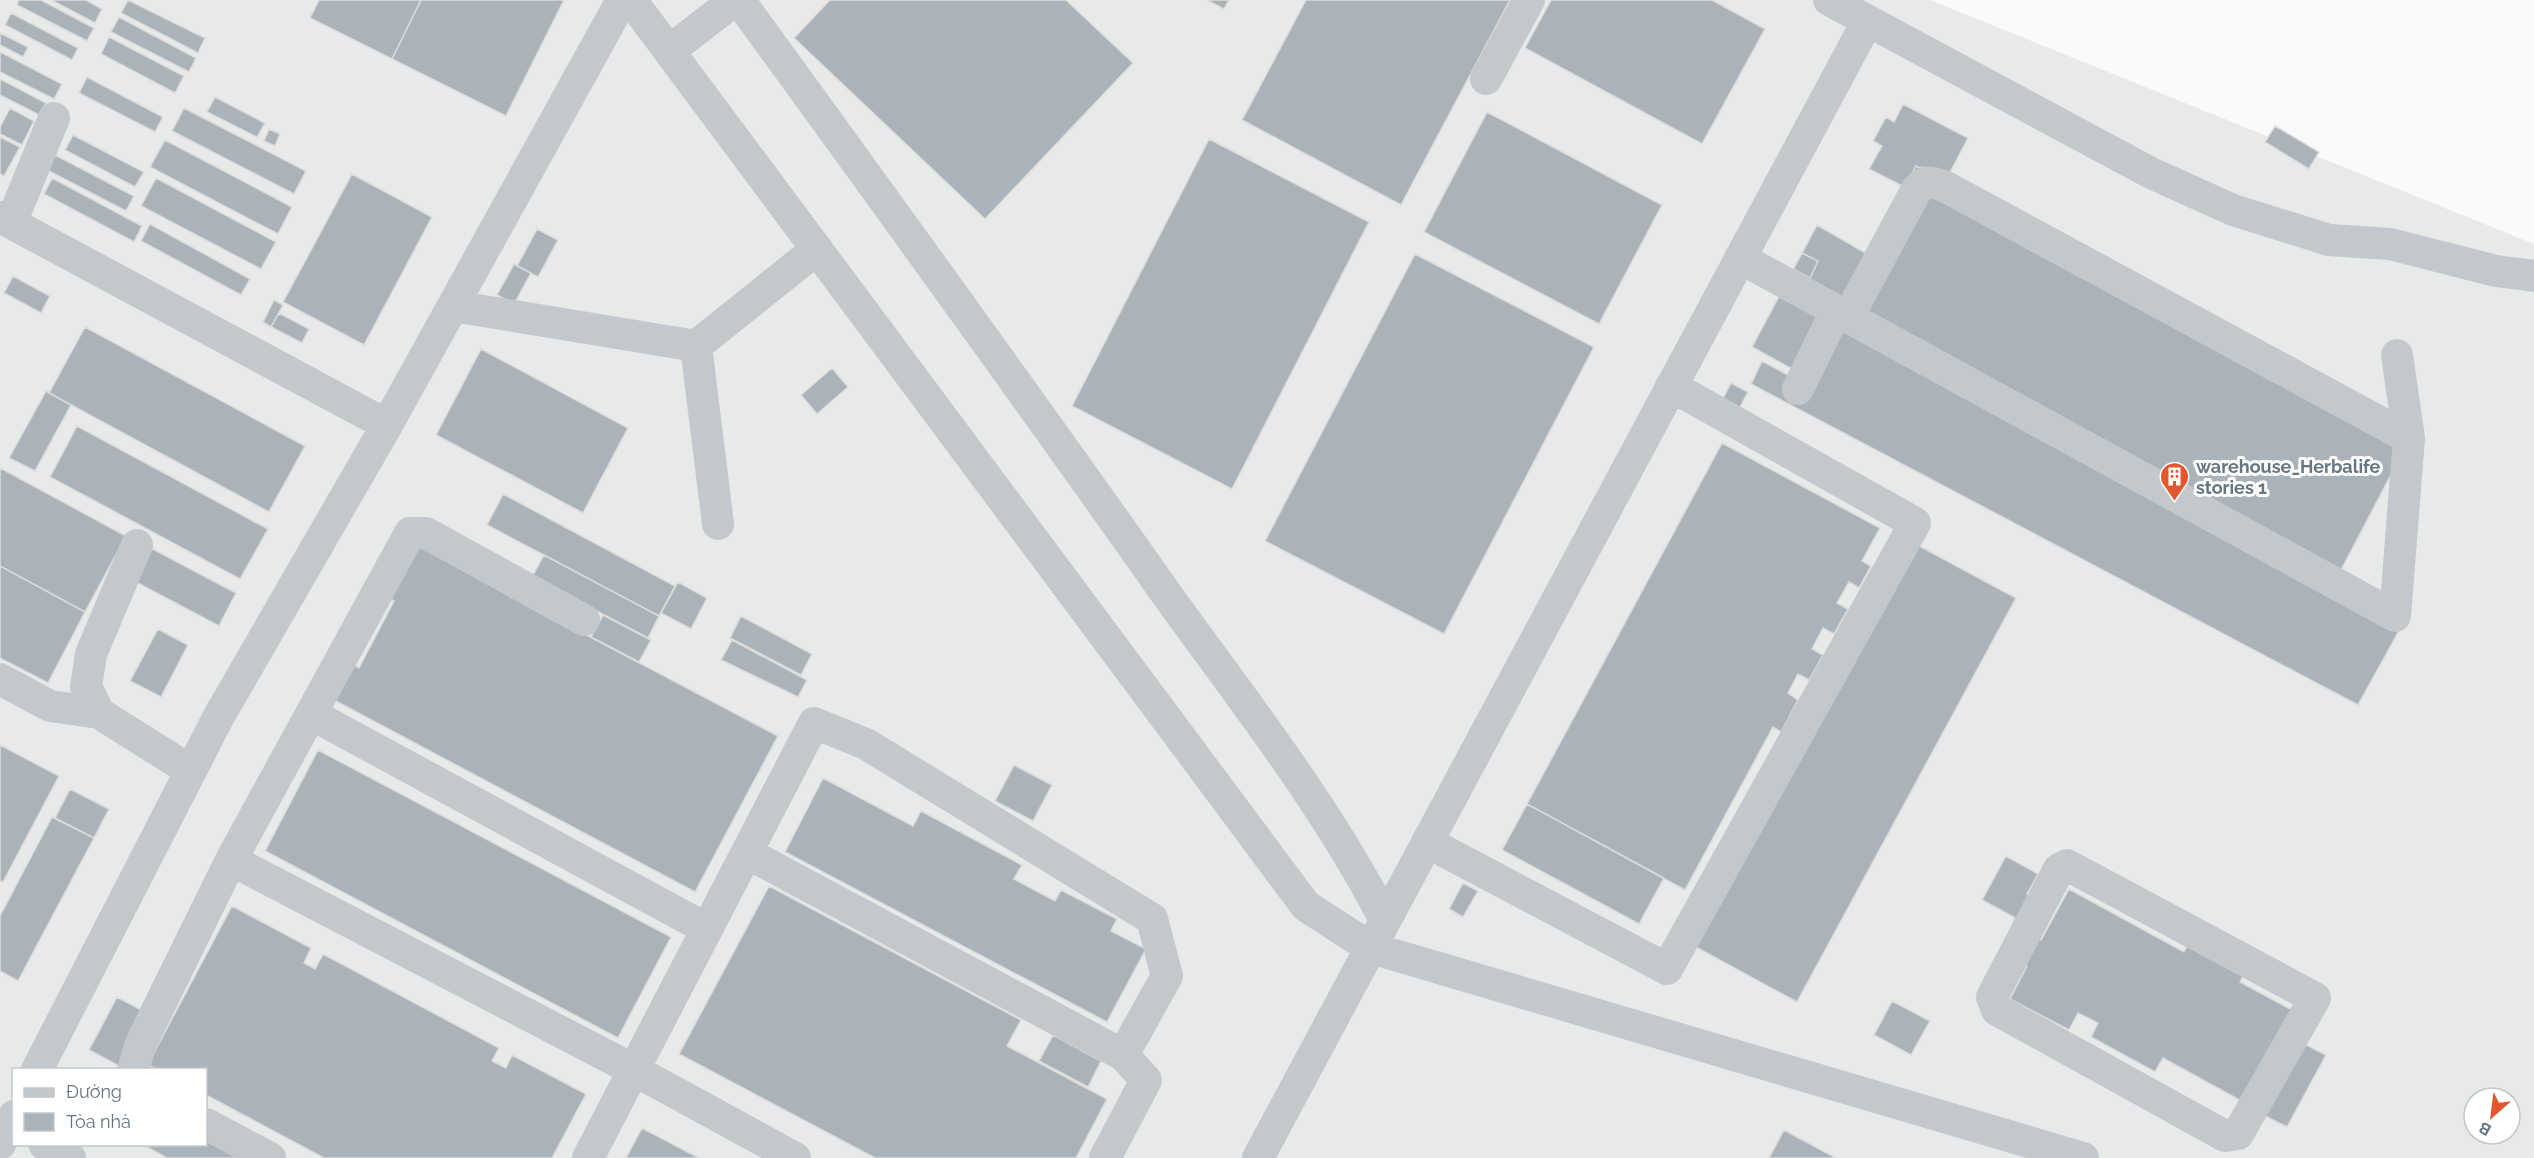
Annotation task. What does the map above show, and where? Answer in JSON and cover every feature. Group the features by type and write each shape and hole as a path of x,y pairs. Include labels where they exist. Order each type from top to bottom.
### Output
{"street":[{"path":"38,1068 225,706 387,425 622,0"},
{"path":"631,0 1306,906 1371,948 2083,1158"},
{"path":"669,51 737,0 1042,417 1353,860 1385,920"},
{"path":"1486,79 1529,0"},
{"path":"1829,0 2151,173 2233,210 2329,240 2390,244 2496,271 2534,276"},
{"path":"1258,1158 1867,22"},
{"path":"54,118 5,220 387,425"},
{"path":"1798,388 1917,189 1922,183 1931,181 1946,187 2409,438"},
{"path":"453,306 696,346 817,249"},
{"path":"1740,258 2395,616 2409,438 2397,355"},
{"path":"696,346 718,524"},
{"path":"1427,842 1667,969 1915,523 1671,386"},
{"path":"135,1068 141,1043 231,860 410,533 426,533 584,620"},
{"path":"99,712 86,687 91,654 137,545"},
{"path":"0,679 50,706 99,712 191,771"},
{"path":"311,714 707,929"},
{"path":"588,1158 814,723 866,744 1152,919 1167,976 1123,1055"},
{"path":"747,853 1123,1055 1146,1080 1105,1158"},
{"path":"231,860 634,1070 795,1158"},
{"path":"2067,865 2077,869 2315,998 2238,1134 2221,1147 1997,1010 1992,997 2059,869 2067,865"},
{"path":"207,1125 270,1158"},
{"path":"48,1146 70,1158"}],"shaded area":[{"path":"0,0 1930,0 2534,244 2534,1158 0,1158"}],"building":[{"path":"19,0 41,0 94,28 87,41 17,5"},
{"path":"51,0 86,0 102,9 95,23"},
{"path":"128,0 205,38 198,53 121,13"},
{"path":"319,0 421,0 392,59 310,18"},
{"path":"421,0 564,0 506,116 392,59"},
{"path":"830,0 1066,0 1133,63 985,219 794,38"},
{"path":"1207,0 1229,0 1224,9"},
{"path":"1306,0 1510,0 1401,205 1242,120"},
{"path":"1551,0 1712,0 1765,29 1702,144 1525,48"},
{"path":"11,13 78,48 72,60 5,25"},
{"path":"119,17 196,58 189,72 111,32"},
{"path":"0,33 28,47 23,57 0,45"},
{"path":"109,37 184,76 175,93 101,54"},
{"path":"0,52 62,84 54,99 0,72"},
{"path":"87,77 163,117 155,132 79,93"},
{"path":"0,79 46,103 39,115 0,95"},
{"path":"215,97 265,123 257,137 207,112"},
{"path":"1903,104 1968,138 1946,180 1922,167 1910,190 1869,169 1882,146 1873,141 1886,117 1894,122"},
{"path":"10,108 34,121 22,145 0,134 0,127"},
{"path":"184,108 306,171 294,194 172,131"},
{"path":"1487,112 1662,205 1599,324 1424,232"},
{"path":"2275,126 2319,152 2309,169 2265,142"},
{"path":"269,129 280,134 275,146 264,141"},
{"path":"73,135 144,172 135,187 65,150"},
{"path":"0,137 20,147 4,176 0,174"},
{"path":"1209,139 1369,222 1232,489 1072,406"},
{"path":"165,140 292,207 278,234 150,167"},
{"path":"55,155 134,196 126,211 47,170"},
{"name":"warehouse_Herbalife stories 1","path":"1916,166 2415,429 2340,572 2411,609 2358,705 1751,384 1762,361 1801,382 1805,376 1752,347 1817,225 1869,255"},
{"path":"352,174 432,217 364,345 283,302"},
{"path":"52,178 142,226 134,242 44,194"},
{"path":"156,178 276,242 261,269 141,206"},
{"path":"150,224 250,279 241,295 141,241"},
{"path":"537,229 558,240 538,277 517,266"},
{"path":"1802,253 1818,261 1810,278 1793,269"},
{"path":"1415,254 1594,347 1444,634 1265,541"},
{"path":"514,264 531,273 514,304 497,295"},
{"path":"13,276 50,296 41,313 4,293"},
{"path":"274,300 283,305 271,327 263,322"},
{"path":"279,313 309,329 302,343 271,327"},
{"path":"85,327 305,446 269,512 49,393"},
{"path":"481,349 628,428 583,513 436,435"},
{"path":"832,368 848,387 817,414 801,395"},
{"path":"1731,383 1748,392 1738,411 1721,402"},
{"path":"46,391 71,405 35,471 9,458"},
{"path":"77,426 268,529 240,579 50,477"},
{"path":"1722,443 1880,528 1862,561 1871,566 1859,588 1849,582 1837,603 1848,609 1834,634 1823,628 1812,649 1823,655 1809,680 1798,674 1788,693 1798,700 1781,732 1773,727 1685,890 1527,804"},
{"path":"0,468 126,536 85,612 0,566"},
{"path":"503,494 675,586 659,616 487,525"},
{"path":"1912,542 2016,598 1797,1002 1694,946"},
{"path":"412,543 778,736 695,892 330,698 349,662 359,668 394,601 384,595"},
{"path":"149,547 236,593 219,626 132,580"},
{"path":"544,555 659,616 648,638 532,577"},
{"path":"0,566 85,612 48,683 0,658"},
{"path":"678,582 707,598 691,629 661,613"},
{"path":"603,615 651,640 639,662 591,637"},
{"path":"741,616 812,654 801,675 730,638"},
{"path":"158,629 188,645 161,697 130,681"},
{"path":"732,640 807,680 798,697 721,660"},
{"path":"0,745 59,776 3,882 0,881"},
{"path":"318,750 671,937 618,1038 265,851"},
{"path":"1014,765 1052,785 1033,821 995,801"},
{"path":"823,778 913,826 921,811 1022,865 1014,879 1055,901 1061,890 1117,919 1111,931 1146,949 1107,1022 785,852"},
{"path":"70,789 109,809 94,838 55,818"},
{"path":"1527,804 1664,878 1639,924 1502,850"},
{"path":"52,817 94,838 18,981 0,971 0,916"},
{"path":"2006,856 2038,874 2027,894 2031,896 2019,920 1982,900"},
{"path":"1463,883 1478,891 1463,917 1449,909"},
{"path":"769,886 1021,1020 1007,1046 1107,1099 1076,1158 875,1158 679,1054"},
{"path":"2069,889 2184,952 2191,939 2247,969 2240,982 2292,1010 2243,1102 2163,1058 2155,1072 2091,1037 2098,1023 2078,1013 2069,1030 2010,999 2027,966 2014,959 2028,933 2041,940"},
{"path":"232,906 311,948 304,963 315,969 323,954 499,1048 492,1061 506,1068 512,1055 586,1094 552,1158 324,1158 207,1096 207,1068 154,1068 148,1064"},
{"path":"117,997 149,1014 121,1067 89,1050"},
{"path":"1892,1001 1930,1021 1911,1055 1874,1035"},
{"path":"1053,1035 1101,1061 1088,1087 1039,1061"},
{"path":"2301,1042 2326,1055 2287,1127 2263,1115"},
{"path":"642,1128 699,1158 626,1158"},
{"path":"1784,1130 1836,1158 1769,1158"},
{"path":"207,1139 243,1158 167,1158 145,1146 207,1146"}],"place":[{"name":"warehouse_Herbalife stories 1","path":"2175,502"}]}
